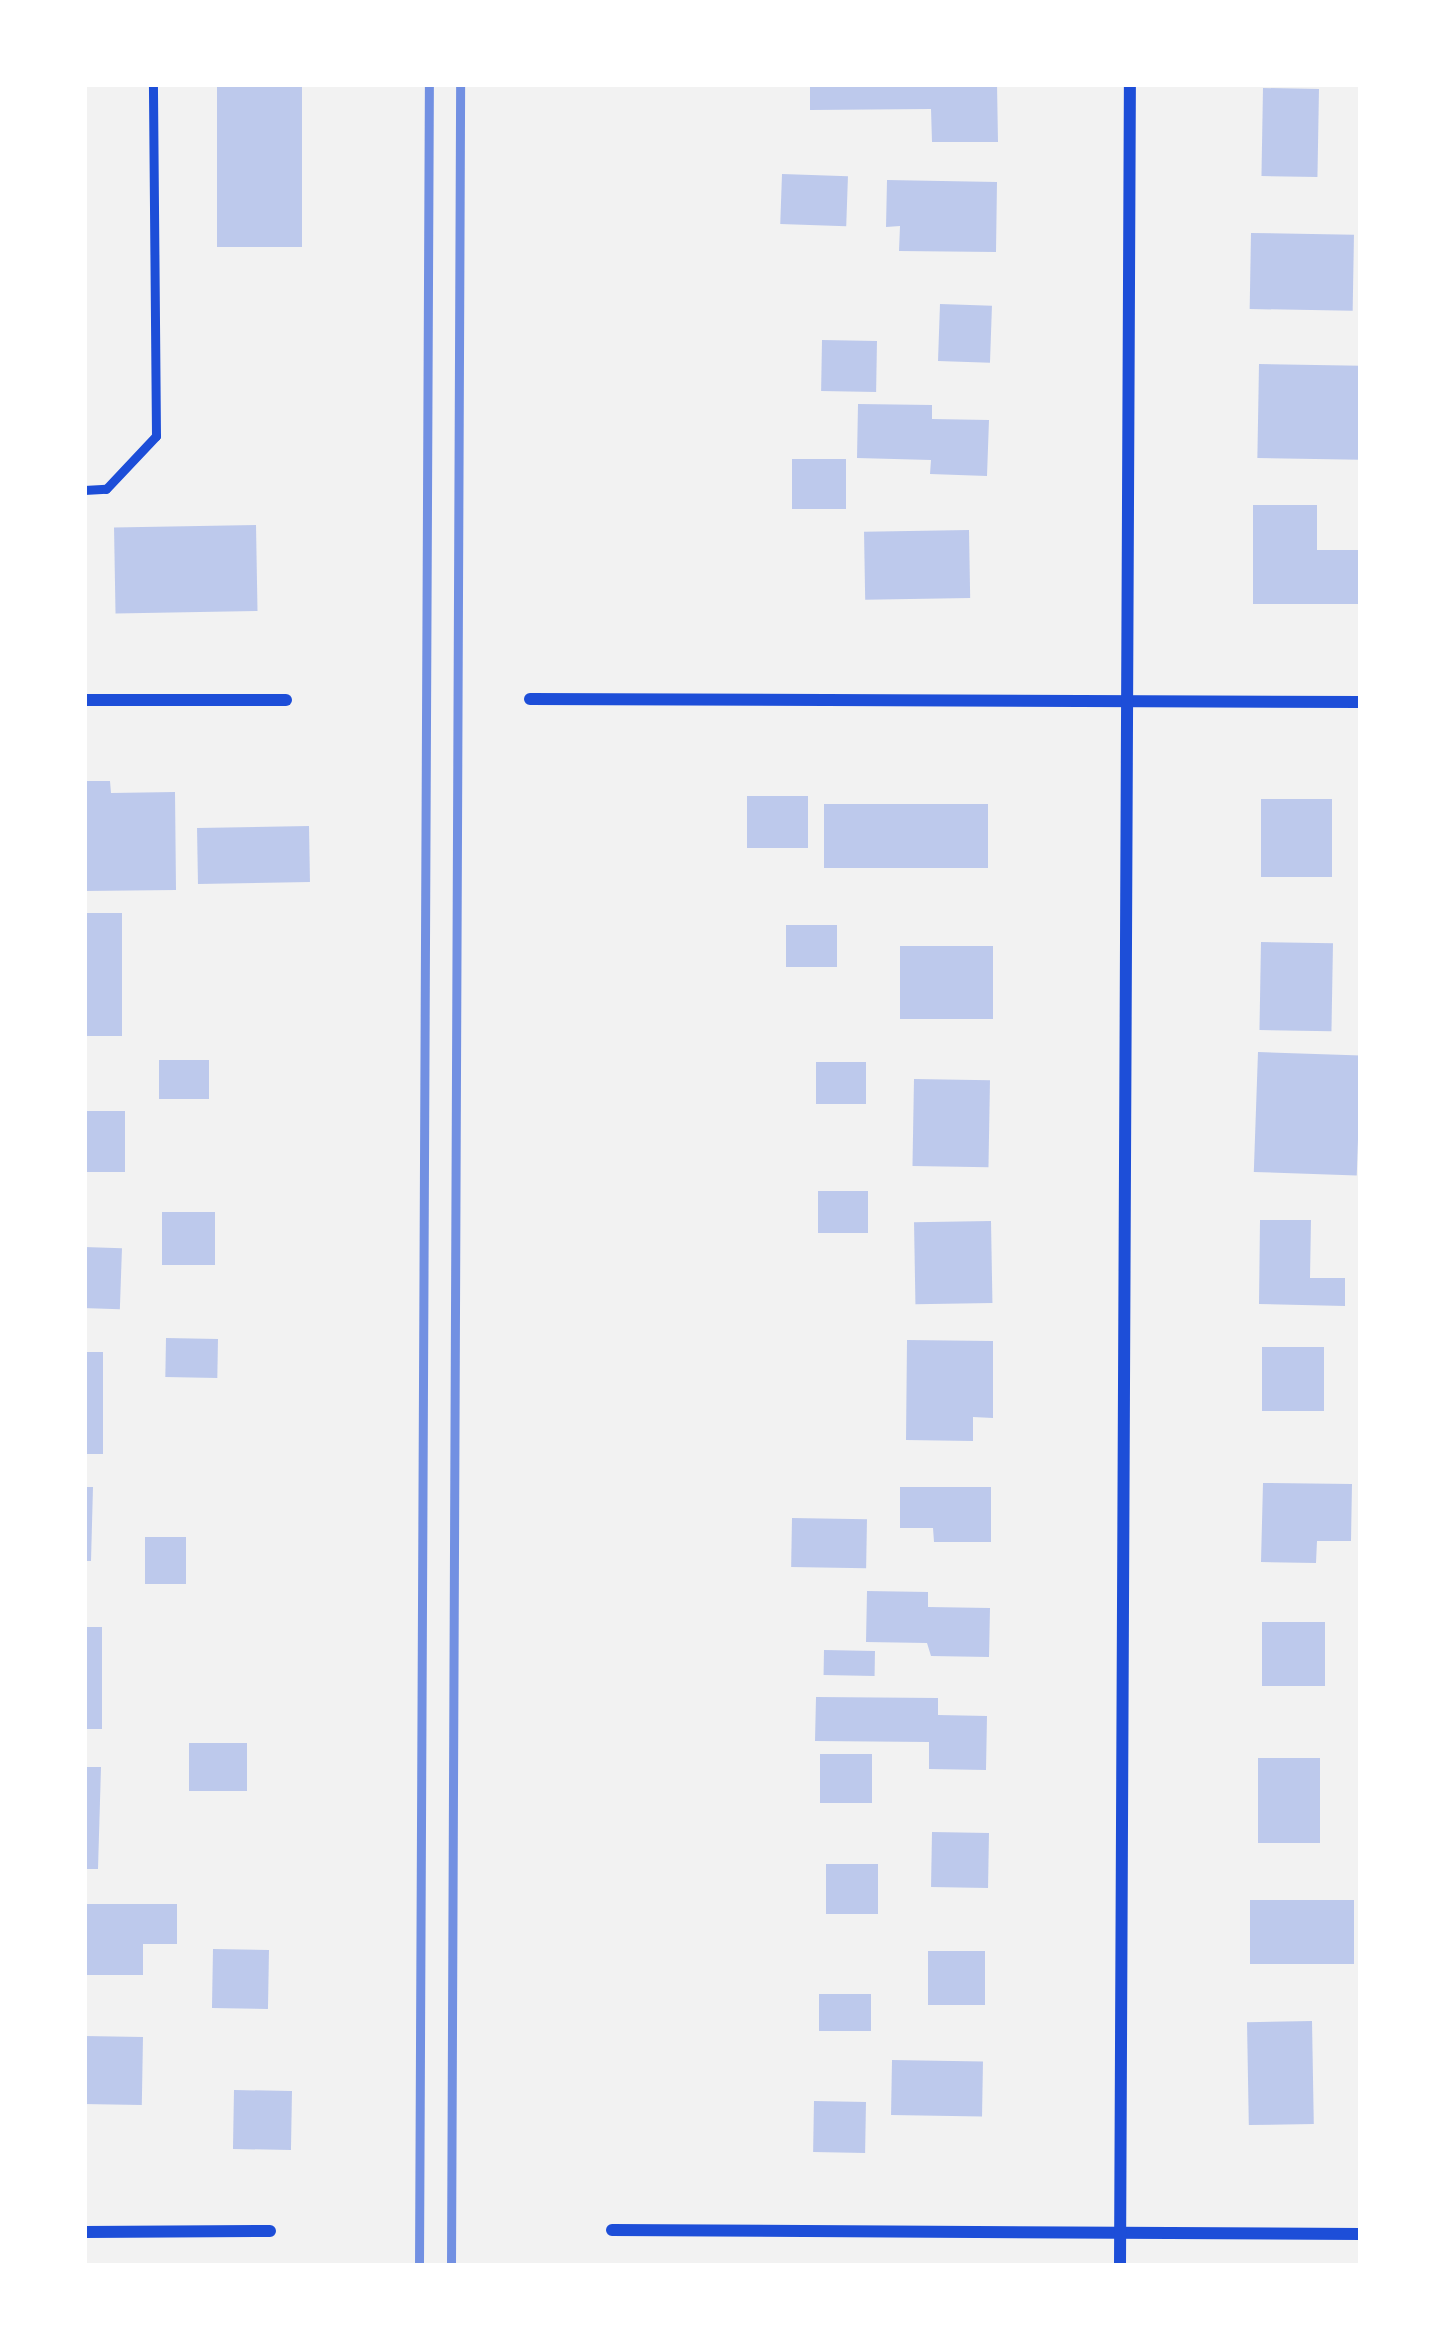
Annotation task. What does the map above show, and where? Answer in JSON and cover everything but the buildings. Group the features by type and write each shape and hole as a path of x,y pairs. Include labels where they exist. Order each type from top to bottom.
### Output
{"street":[{"path":"1120,2266 1130,84"},
{"path":"530,699 1361,702"},
{"path":"84,700 286,700"},
{"path":"612,2230 1361,2234"},
{"path":"84,2233 270,2231"}],"lane":[{"path":"84,490 106,489 156,436 153,84"}],"railway":[{"path":"419,2266 429,84"},
{"path":"451,2266 460,84"}]}
